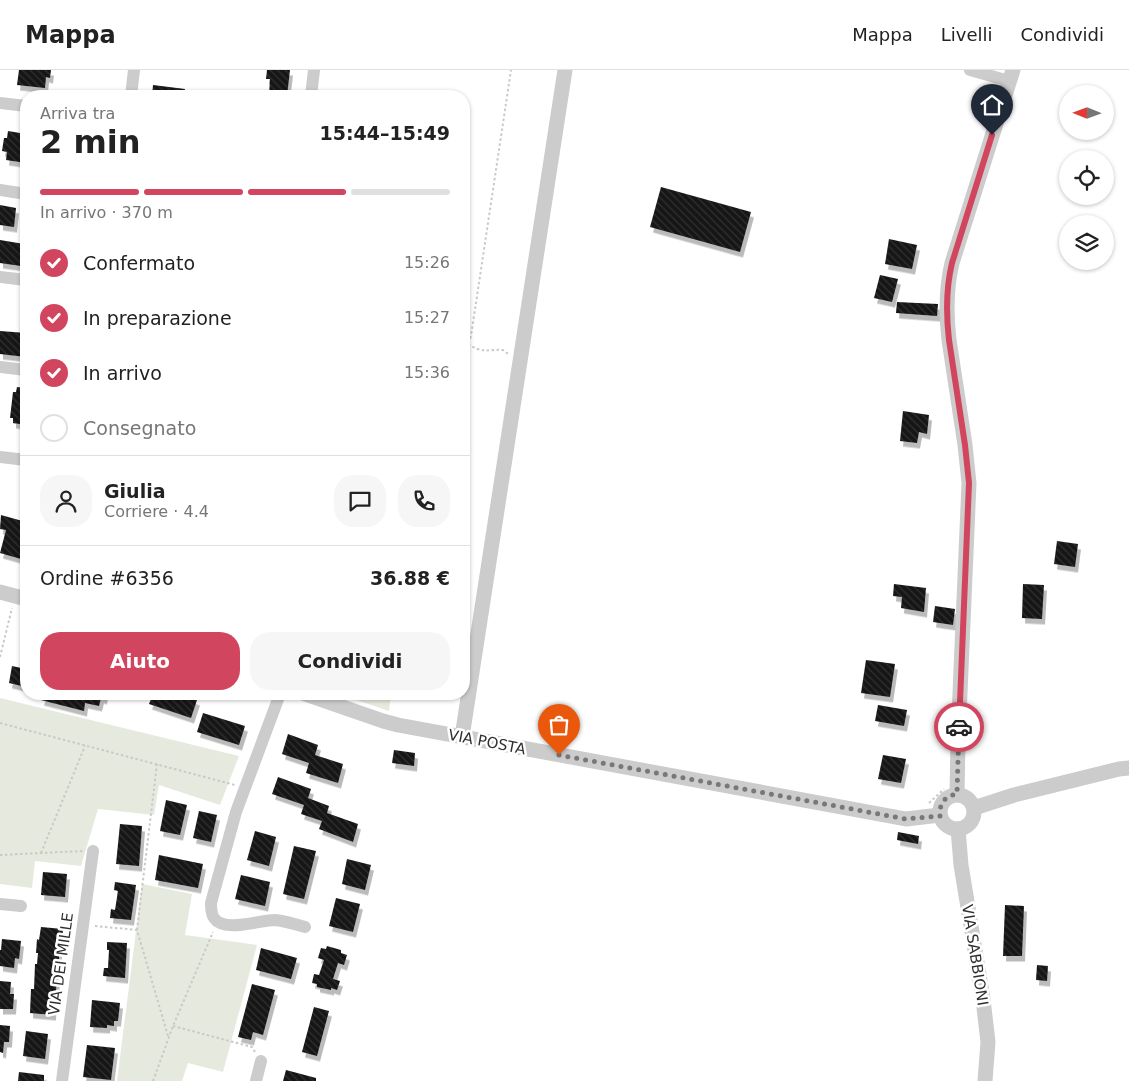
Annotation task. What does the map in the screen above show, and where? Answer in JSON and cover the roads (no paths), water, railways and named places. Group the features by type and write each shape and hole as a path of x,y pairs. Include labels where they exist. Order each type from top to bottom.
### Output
{"street":[{"path":"131,90 134,70"},
{"path":"312,90 314,70"},
{"path":"470,685 565,70"},
{"path":"957,794 969,483 948,332 948,278 1011,75 970,70"},
{"path":"0,103 20,105"},
{"path":"0,190 20,193"},
{"path":"0,277 20,279"},
{"path":"0,367 20,369"},
{"path":"0,457 20,459"},
{"path":"0,592 20,597"},
{"path":"278,700 236,812 211,912 217,922 226,924 236,925 274,920 306,927"},
{"name":"VIA POSTA","path":"322,700 383,721 462,737 906,819 940,816"},
{"path":"462,737 468,700"},
{"path":"974,808 1014,795 1119,768 1129,768"},
{"path":"957,794 968,798 974,808 974,814 969,824 964,828 958,829 946,826 942,821 939,809 945,798 957,794"},
{"name":"VIA SABBIONI","path":"958,829 961,865 983,999 988,1042 985,1081"},
{"name":"VIA DEI MILLE","path":"62,1081 93,851"},
{"path":"0,904 21,906"},
{"path":"256,1081 262,1061"}]}
